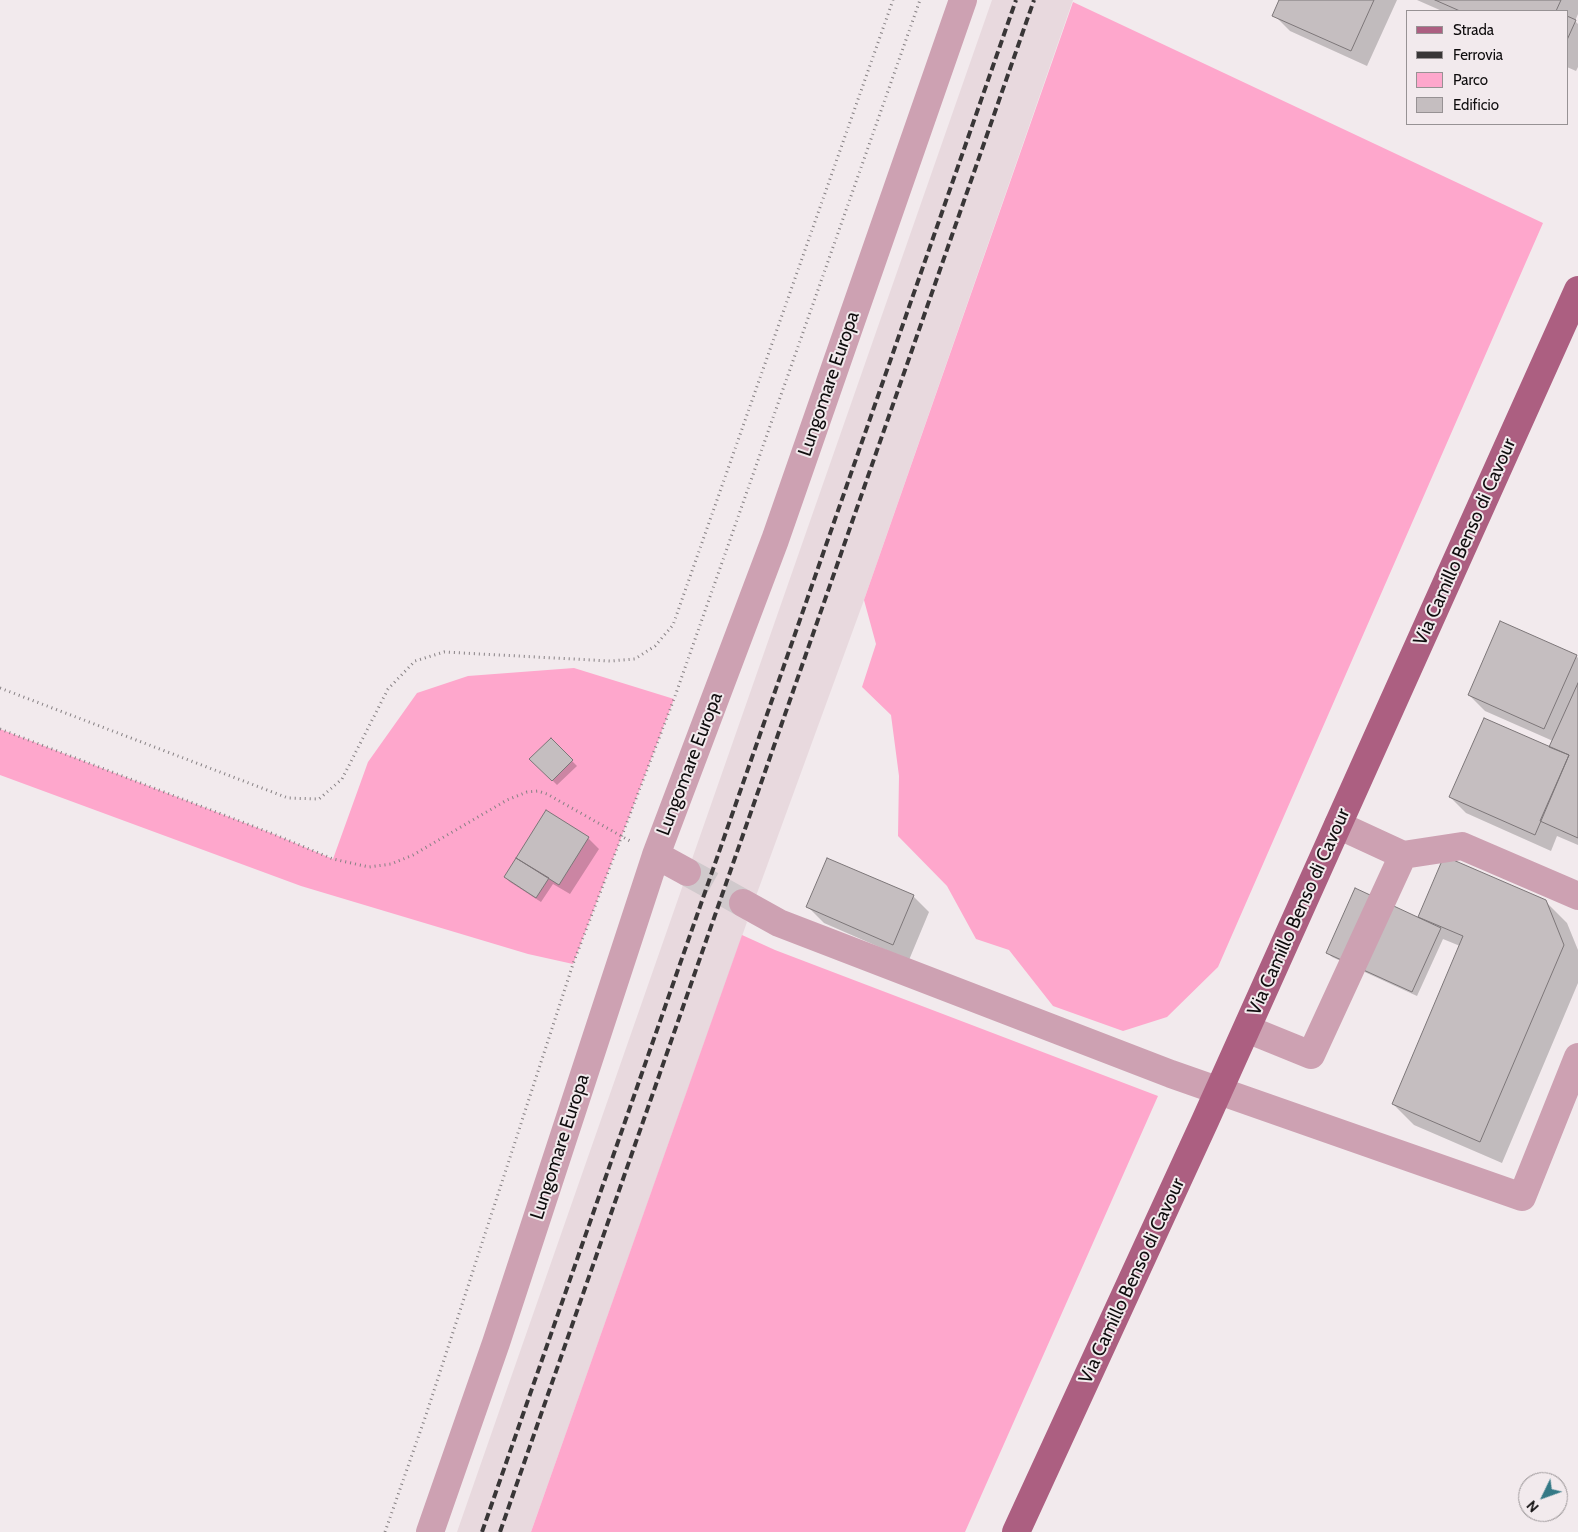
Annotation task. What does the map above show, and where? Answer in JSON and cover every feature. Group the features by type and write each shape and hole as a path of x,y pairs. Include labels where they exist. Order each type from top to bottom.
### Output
{"main road":[{"name":"Via Camillo Benso di Cavour","path":"1016,1532 1219,1092 1578,290"}],"street":[{"name":"Lungomare Europa","path":"430,1532 496,1343 656,854 775,540 963,0"},
{"path":"1338,826 1403,855 1462,846 1578,896"},
{"path":"656,854 687,872"},
{"path":"1247,1028 1311,1055 1403,855"},
{"path":"743,903 788,927 1219,1092 1522,1197 1578,1057"}],"path":[{"path":"0,688 288,798 319,799 342,779 388,689 415,661 444,652 610,661 635,659 655,646 673,626 893,0"},
{"path":"385,1532 429,1405 573,964 674,699 920,0"},
{"path":"0,729 271,833 333,859 369,867 391,864 412,855 507,800 527,792 538,791 547,794 621,837 656,854"}],"shaded area":[{"path":"992,0 1073,0 864,600 756,896 738,913 747,922 531,1532 457,1532"}],"green space":[{"path":"1073,2 1543,223 1218,967 1167,1017 1123,1031 1053,1006 1009,950 976,939 947,886 898,836 899,776 891,715 862,687 876,644 864,600"},
{"path":"574,668 674,699 573,964 528,954 301,886 0,775 0,729 271,833 333,859 368,762 417,693 468,676"},
{"path":"742,935 775,950 1158,1096 965,1532 531,1532"}],"building":[{"path":"1279,0 1374,0 1351,51 1272,16"},
{"path":"1435,0 1561,0 1556,10 1458,10"},
{"path":"1568,16 1576,20 1568,38"},
{"path":"1500,621 1577,655 1544,729 1468,695"},
{"path":"1578,683 1578,838 1540,821 1569,755 1549,747"},
{"path":"1484,718 1569,755 1535,835 1449,797"},
{"path":"551,738 573,760 552,781 529,759"},
{"path":"546,810 589,837 559,885 516,858"},
{"path":"1444,856 1546,900 1564,945 1480,1142 1392,1104 1463,936 1418,917"},
{"path":"516,858 549,878 536,898 504,877"},
{"path":"827,858 914,895 893,945 806,907"},
{"path":"1355,888 1441,928 1412,992 1326,953"}],"tunnel":[{"path":"687,872 743,903"}],"railway":[{"path":"482,1532 1016,0"},
{"path":"500,1532 1034,0"}]}
